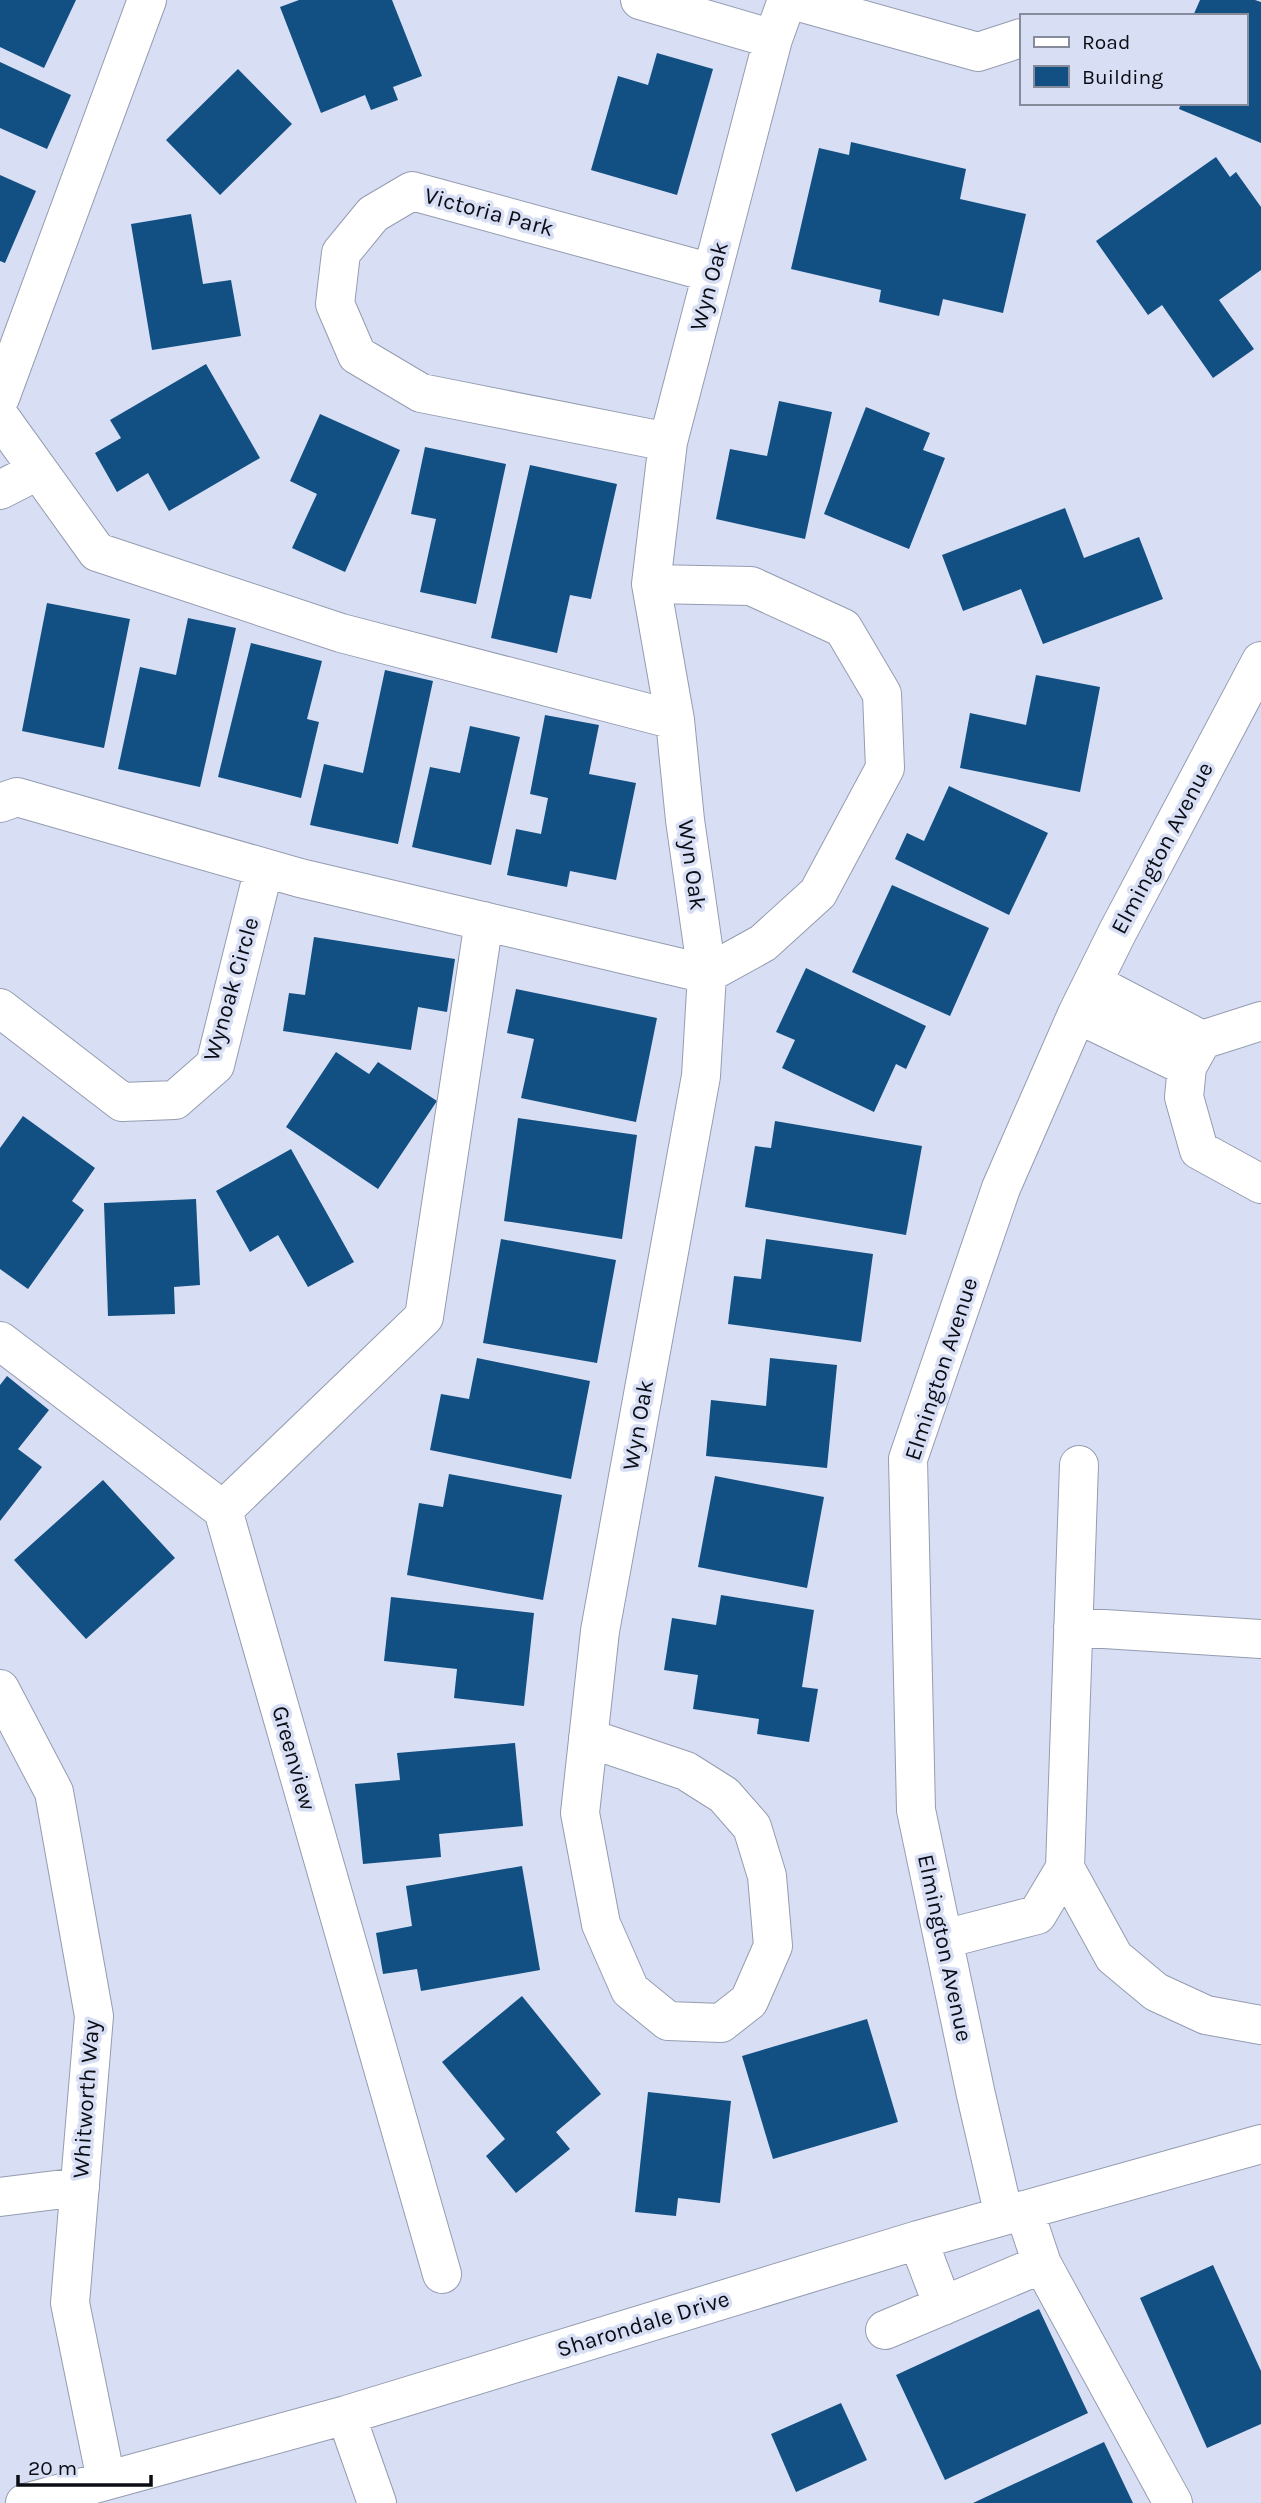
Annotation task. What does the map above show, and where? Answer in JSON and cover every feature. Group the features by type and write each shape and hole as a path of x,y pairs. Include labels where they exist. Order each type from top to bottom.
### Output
{"street":[{"path":"0,398 147,0"},
{"path":"640,0 773,39"},
{"path":"789,0 978,52 1020,38"},
{"name":"Wyn Oak","path":"588,1738 687,1771 724,1795 752,1827 767,1876 773,1946 749,2001 721,2023 668,2021 630,1990 601,1924 580,1813 588,1738 600,1631 701,1076 707,974 685,820 675,720 650,584 668,442 773,39 789,0"},
{"name":"Victoria Park","path":"668,442 421,393 357,355 335,304 341,253 373,214 412,191 712,273"},
{"path":"0,417 97,552 341,633 675,720"},
{"path":"0,490 37,471"},
{"path":"0,803 17,797 264,867 707,974 763,943 818,893 885,768 882,694 843,628 751,586 650,584"},
{"name":"Elmington Avenue","path":"1173,2503 1014,2213 944,1939 916,1810 908,1459 1001,1188 1085,998 1261,661"},
{"name":"Wynoak Circle","path":"0,1008 122,1102 175,1100 215,1065 264,867"},
{"path":"0,1341 223,1510 424,1317 484,921"},
{"path":"1085,998 1194,1053"},
{"path":"1194,1053 1261,1021"},
{"path":"1194,1053 1184,1097 1199,1150 1261,1184"},
{"path":"944,1939 1037,1915 1065,1868 1079,1465"},
{"name":"Greenview","path":"223,1510 442,2274"},
{"path":"1073,1627 1261,1639"},
{"name":"Whitworth Way","path":"0,1689 54,1792 94,2016 70,2303 106,2480"},
{"path":"1065,1868 1114,1957 1156,1992 1206,2015 1261,2025"},
{"name":"Sharondale Drive","path":"25,2503 346,2415 918,2240 1261,2144"},
{"path":"0,2197 80,2187"},
{"path":"918,2240 943,2306"},
{"path":"885,2330 1042,2264"},
{"path":"346,2415 377,2503"}],"building":[{"path":"0,0 76,0 44,68 0,47"},
{"path":"299,0 392,0 422,76 393,87 398,100 371,110 365,95 321,113 280,7"},
{"path":"1200,0 1261,2 1261,143 1179,109 1180,105 1247,105 1247,14 1194,14"},
{"path":"657,53 713,69 677,195 591,170 618,76 648,85"},
{"path":"0,62 71,95 47,149 0,128"},
{"path":"238,69 292,124 220,195 166,140"},
{"path":"851,142 966,169 960,199 1026,214 1003,313 943,299 939,316 879,302 881,290 791,269 819,148 849,155"},
{"path":"1216,157 1230,177 1236,172 1261,207 1261,270 1219,300 1254,349 1213,378 1162,305 1148,315 1096,241"},
{"path":"0,175 36,191 5,263 0,261"},
{"path":"191,214 203,284 231,280 241,336 152,350 131,224"},
{"path":"206,364 260,458 169,511 148,473 117,492 95,453 121,438 110,420"},
{"path":"779,401 832,412 805,539 716,519 730,449 767,456"},
{"path":"866,407 930,433 923,450 945,458 909,549 824,514"},
{"path":"320,414 400,450 345,572 292,548 317,494 290,481"},
{"path":"425,447 506,464 476,604 420,592 436,519 411,514"},
{"path":"530,465 617,484 591,599 570,595 557,653 491,638"},
{"path":"1065,508 1084,558 1139,537 1163,599 1043,644 1021,589 963,611 942,555"},
{"path":"47,603 130,619 104,748 22,731"},
{"path":"188,618 236,628 200,787 118,769 140,667 176,675"},
{"path":"251,643 322,661 307,719 319,722 301,798 218,777"},
{"path":"385,670 433,681 398,844 310,825 324,764 363,773"},
{"path":"1036,675 1100,687 1080,792 960,768 970,713 1026,725"},
{"path":"545,715 599,725 589,774 636,783 616,880 570,871 567,887 507,875 516,829 541,834 548,798 530,794"},
{"path":"470,726 520,737 491,865 412,847 430,767 460,773"},
{"path":"949,786 1048,833 1009,915 895,859 907,833 924,841"},
{"path":"892,885 989,928 950,1016 852,972"},
{"path":"314,937 455,959 447,1012 418,1007 411,1050 283,1031 289,993 305,995"},
{"path":"806,968 926,1026 906,1069 896,1064 874,1112 782,1068 795,1040 776,1032"},
{"path":"516,989 657,1018 636,1122 521,1098 534,1039 507,1033"},
{"path":"336,1052 369,1074 378,1062 437,1101 378,1189 286,1127"},
{"path":"23,1116 95,1168 72,1201 84,1210 28,1289 0,1269 0,1148"},
{"path":"518,1118 637,1135 622,1239 504,1221"},
{"path":"775,1121 922,1146 906,1235 745,1207 755,1146 771,1148"},
{"path":"291,1149 354,1262 308,1287 278,1235 250,1252 216,1191"},
{"path":"196,1199 200,1285 174,1287 175,1314 108,1316 104,1203"},
{"path":"501,1239 616,1260 597,1363 483,1343"},
{"path":"766,1239 873,1254 861,1342 728,1324 734,1276 761,1279"},
{"path":"477,1358 590,1381 571,1479 430,1450 441,1394 469,1399"},
{"path":"770,1358 837,1365 827,1468 706,1456 711,1400 766,1406"},
{"path":"7,1376 49,1410 18,1449 42,1467 0,1521 0,1385"},
{"path":"449,1474 562,1495 543,1600 407,1575 419,1503 443,1507"},
{"path":"715,1476 824,1497 807,1588 698,1567"},
{"path":"103,1480 175,1558 86,1639 14,1560"},
{"path":"721,1595 814,1610 802,1687 818,1689 809,1742 757,1734 759,1719 693,1709 698,1675 664,1670 672,1618 716,1625"},
{"path":"391,1597 534,1613 524,1706 454,1698 457,1669 384,1661"},
{"path":"515,1743 523,1826 439,1834 441,1857 363,1864 355,1784 400,1780 397,1753"},
{"path":"522,1866 540,1970 421,1991 417,1969 383,1974 376,1933 412,1926 406,1886"},
{"path":"522,1996 601,2094 556,2132 570,2149 516,2193 486,2156 505,2139 442,2062"},
{"path":"867,2019 898,2122 773,2159 742,2056"},
{"path":"648,2092 731,2101 720,2203 678,2198 676,2216 635,2212"},
{"path":"1213,2265 1261,2371 1261,2424 1207,2448 1140,2298"},
{"path":"1039,2309 1088,2413 945,2480 896,2375"},
{"path":"841,2403 867,2460 796,2492 771,2434"},
{"path":"1104,2442 1133,2503 973,2503"}]}
